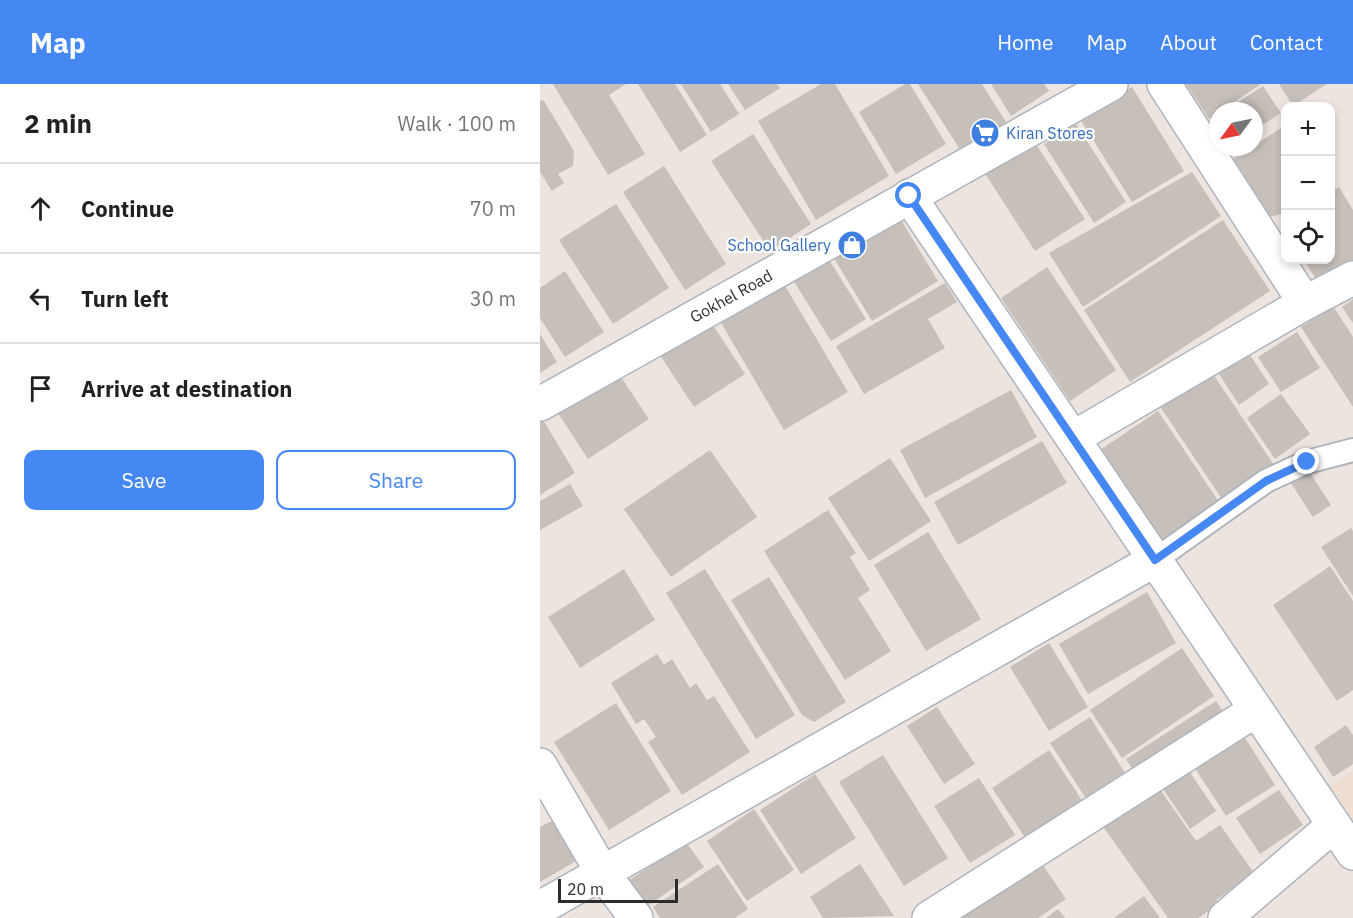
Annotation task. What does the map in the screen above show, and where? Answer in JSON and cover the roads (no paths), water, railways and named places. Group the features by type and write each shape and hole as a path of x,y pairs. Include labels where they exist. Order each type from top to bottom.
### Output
{"street":[{"name":"Gokhel Road","path":"540,404 1111,84"},
{"path":"1164,84 1305,303"},
{"path":"909,196 1353,853"},
{"path":"1072,438 1305,303 1353,279"},
{"path":"540,908 1155,560"},
{"path":"929,918 1257,710"},
{"path":"540,765 602,872 636,918"},
{"path":"1225,918 1334,825"}],"lane":[{"path":"1155,560 1266,481 1307,462 1353,450"}],"place":[{"name":"Kiran Stores","path":"985,133"},
{"name":"School Gallery","path":"852,245"}]}
